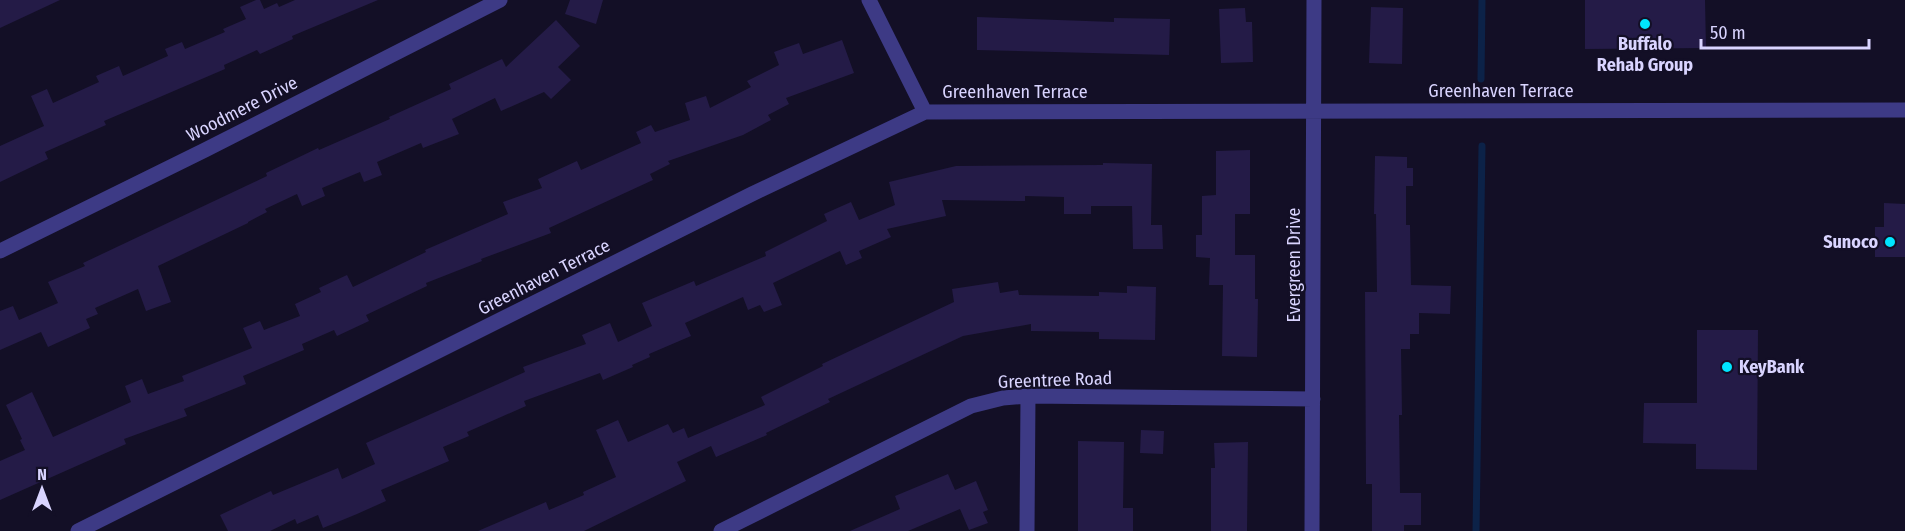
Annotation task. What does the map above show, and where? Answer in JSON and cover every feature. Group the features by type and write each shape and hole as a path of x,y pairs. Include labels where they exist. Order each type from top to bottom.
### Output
{"street":[{"name":"Woodmere Drive","path":"0,251 500,0"},
{"path":"869,0 925,112"},
{"name":"Evergreen Drive","path":"1312,531 1314,0"},
{"name":"Greenhaven Terrace","path":"78,531 742,200 925,112 1905,110"},
{"path":"1027,531 1028,396"},
{"name":"Greentree Road","path":"721,531 971,406 1003,398 1028,396 1313,399"}],"building":[{"path":"0,0 60,0 0,28"},
{"path":"260,0 264,9 277,3 279,7 295,0 378,0 292,36 293,39 260,54 257,50 224,65 225,69 104,121 106,125 45,152 48,159 0,182 0,146 44,126 31,96 47,89 53,103 99,82 96,76 119,66 123,76 168,56 165,49 182,42 185,49 225,32 223,29 246,19 240,7"},
{"path":"570,0 603,0 596,24 565,14"},
{"name":"Buffalo Rehab Group","path":"1585,0 1705,0 1706,48 1585,49"},
{"path":"1371,7 1403,8 1402,64 1369,63"},
{"path":"1245,8 1246,22 1252,22 1253,62 1221,63 1219,9"},
{"path":"977,17 1114,22 1114,18 1170,19 1169,55 977,50"},
{"path":"556,20 580,46 558,67 571,80 551,99 544,92 501,111 495,98 452,119 459,134 423,148 421,143 377,162 382,175 364,182 360,172 322,188 325,196 302,206 297,194 265,209 267,212 248,223 158,266 171,302 146,311 138,289 95,308 98,314 86,319 90,328 48,347 41,332 0,350 0,311 13,306 19,320 58,303 48,282 85,266 83,263 267,176 266,173 318,148 319,150 390,119 389,117 451,89 449,84 502,59 506,67"},
{"path":"842,40 854,73 786,98 789,104 768,115 771,120 743,135 668,161 670,164 650,174 653,180 549,228 551,233 481,259 482,261 426,283 427,286 366,315 369,321 337,336 334,330 302,344 304,350 243,376 246,384 184,409 187,416 124,439 126,444 0,500 0,461 25,450 6,405 32,392 53,437 131,402 125,386 142,379 148,394 184,381 182,376 252,348 243,328 260,321 264,330 300,316 295,304 321,292 319,288 347,275 353,287 426,252 425,250 508,214 503,202 542,188 538,179 577,161 581,170 641,143 636,132 651,125 655,132 690,120 685,103 706,96 710,108 751,87 747,81 779,65 774,52 799,43 803,54"},
{"path":"1250,150 1250,214 1235,214 1235,255 1255,255 1255,299 1258,299 1257,357 1222,356 1223,285 1209,285 1210,258 1196,257 1196,235 1202,235 1202,196 1216,195 1216,151"},
{"path":"1375,156 1407,157 1407,168 1413,168 1413,186 1406,186 1406,225 1410,225 1411,285 1451,286 1450,314 1419,313 1419,334 1410,334 1410,349 1401,349 1400,493 1421,493 1421,525 1404,525 1404,531 1372,531 1372,484 1366,484 1365,292 1377,292 1376,214 1374,214"},
{"path":"1103,163 1152,164 1151,225 1162,225 1163,249 1133,249 1132,206 1091,206 1091,214 1064,214 1064,197 1025,196 1025,201 942,200 946,216 887,229 891,237 859,251 862,258 846,265 840,251 773,283 782,305 764,312 760,305 748,310 743,297 685,323 691,336 649,354 650,357 632,365 633,367 603,380 600,373 524,401 526,406 467,432 469,436 443,447 449,461 381,490 386,501 357,514 323,528 318,515 297,524 295,519 270,531 228,531 220,515 271,491 273,495 338,468 342,479 375,464 366,443 525,372 523,367 586,344 582,335 610,323 618,342 652,326 642,303 694,281 696,286 766,256 765,252 827,221 824,214 851,202 859,220 895,205 889,182 956,166 1103,165"},
{"name":"Sunoco","path":"1884,203 1905,204 1905,257 1875,257 1875,227 1884,227"},
{"path":"998,282 1000,293 1018,290 1019,295 1099,296 1099,292 1127,293 1127,286 1156,287 1155,340 1099,339 1099,332 1031,331 1031,324 963,336 828,399 830,402 766,433 767,435 716,457 711,446 677,462 686,481 584,531 478,531 546,502 549,510 584,495 583,492 616,477 596,430 618,420 628,442 668,424 673,433 684,428 688,438 765,405 761,397 823,366 822,364 954,302 952,289"},
{"name":"KeyBank","path":"1697,330 1758,330 1757,470 1696,469 1696,444 1643,443 1644,403 1697,403"},
{"path":"1141,430 1164,431 1163,454 1140,453"},
{"path":"1078,441 1124,442 1123,508 1133,508 1133,531 1078,531"},
{"path":"1248,442 1247,531 1211,531 1211,468 1215,468 1214,443"},
{"path":"948,474 955,490 976,481 988,510 983,512 988,523 969,530 960,509 908,531 850,531 900,509 895,496"}],"waterway":[{"path":"1481,79 1482,0"},
{"path":"1476,531 1482,146"}],"place":[{"name":"Buffalo Rehab Group","path":"1645,24"},
{"name":"Sunoco","path":"1890,242"},
{"name":"KeyBank","path":"1727,367"}]}
